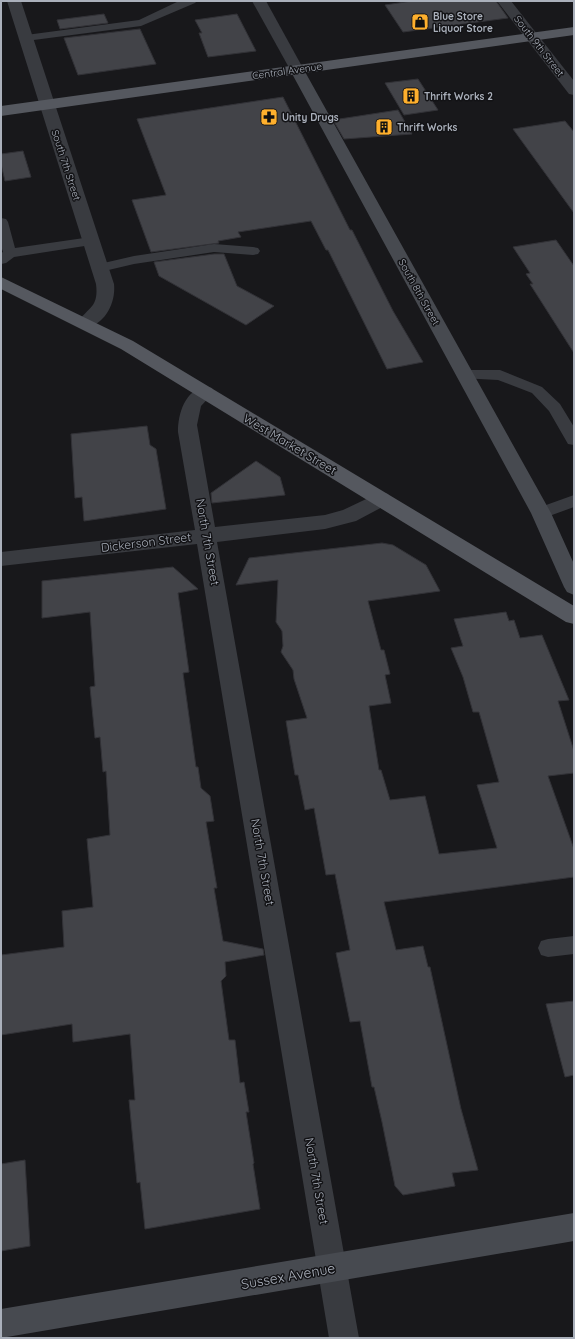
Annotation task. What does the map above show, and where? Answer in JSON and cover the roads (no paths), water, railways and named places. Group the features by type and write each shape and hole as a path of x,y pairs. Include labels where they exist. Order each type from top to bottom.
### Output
{"main road":[{"name":"Central Avenue","path":"1,111 574,31"},
{"name":"West Market Street","path":"1,282 86,323 117,340 574,616"}],"street":[{"name":"South 7th Street","path":"14,1 100,268 106,291 104,306 86,323"},
{"name":"South 8th Street","path":"258,1 541,513 574,587"},
{"name":"South 9th Street","path":"504,1 574,91"},
{"name":"North 7th Street","path":"205,392 192,404 187,421 344,1338"},
{"name":"Dickerson Street","path":"1,559 325,522 349,516 381,499"},
{"name":"Sussex Avenue","path":"1,1324 574,1227"}],"lane":[{"path":"26,38 141,23 152,19 170,8 191,1"},
{"path":"1,222 6,256 91,241"},
{"path":"100,268 134,260 214,248 253,251"},
{"path":"465,375 500,376 537,390 555,408 574,440"},
{"path":"541,513 574,501"},
{"path":"548,948 574,944"}],"place":[{"name":"Blue Store Liquor Store","path":"420,22"},
{"name":"Thrift Works 2","path":"411,96"},
{"name":"Unity Drugs","path":"269,117"},
{"name":"Thrift Works","path":"384,127"}]}
